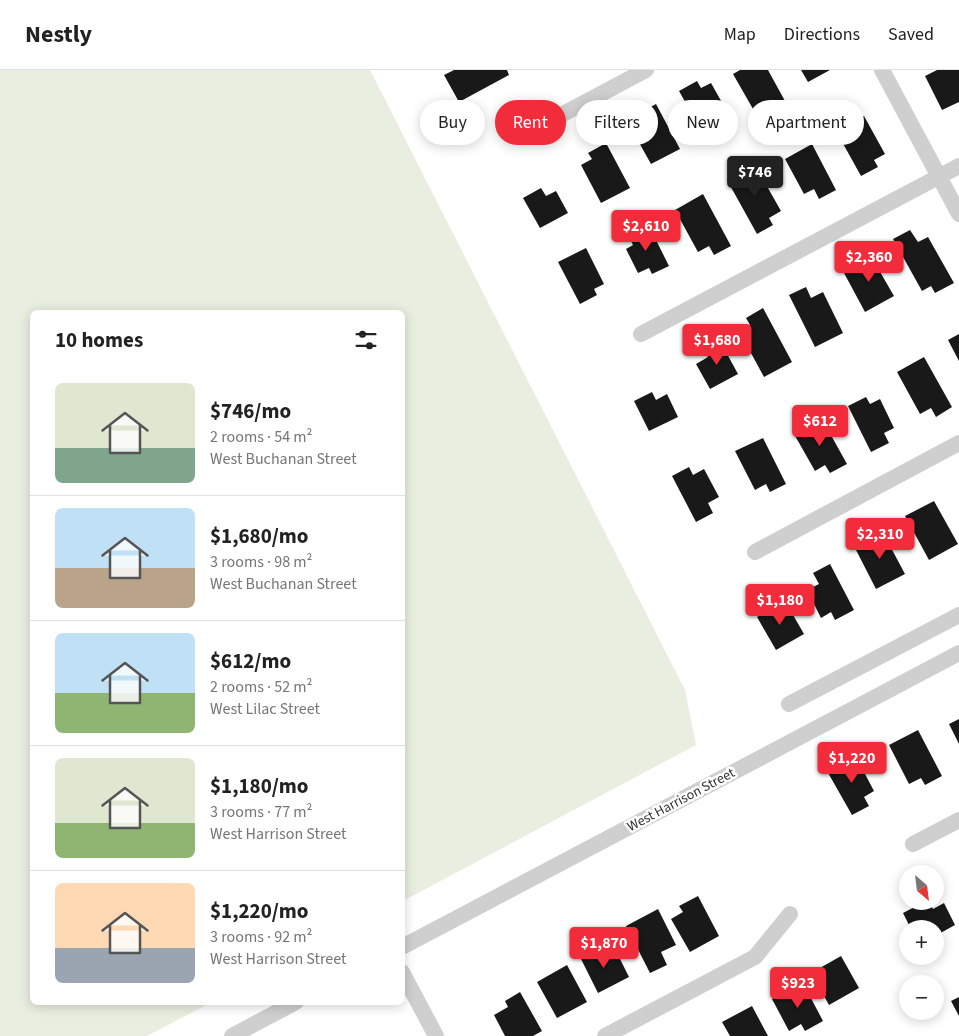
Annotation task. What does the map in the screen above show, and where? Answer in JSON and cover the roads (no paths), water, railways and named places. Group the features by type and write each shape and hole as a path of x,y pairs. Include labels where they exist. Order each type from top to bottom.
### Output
{"street":[{"path":"566,112 646,70"},
{"path":"882,70 959,214"},
{"path":"641,334 959,166"},
{"path":"755,552 959,443"},
{"path":"789,704 959,615"},
{"name":"West Harrison Street","path":"405,945 959,653"},
{"path":"913,844 959,820"},
{"path":"605,1036 755,958 790,914"},
{"path":"405,978 436,1036"},
{"path":"232,1036 290,1005"}]}
